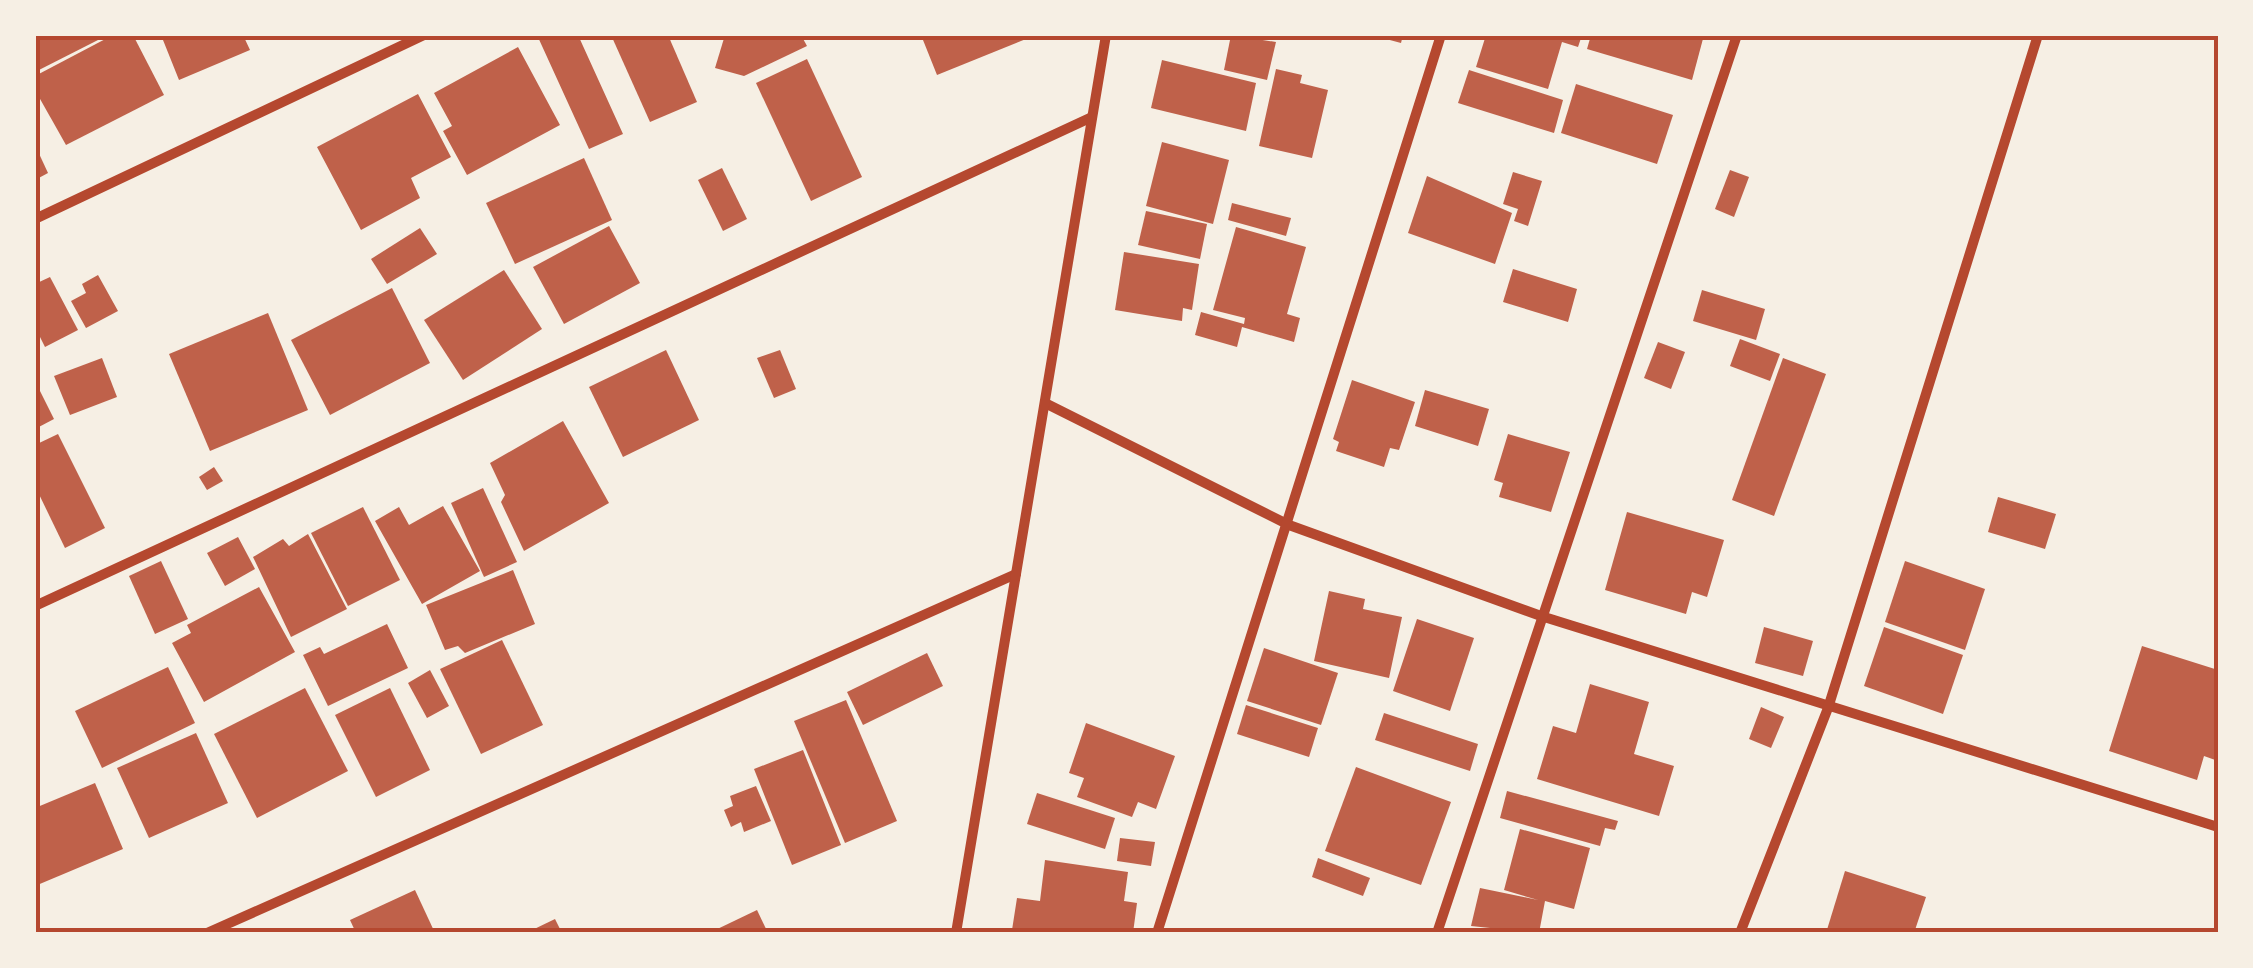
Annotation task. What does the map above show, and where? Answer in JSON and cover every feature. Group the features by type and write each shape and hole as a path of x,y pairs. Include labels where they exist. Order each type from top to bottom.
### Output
{"street":[{"path":"35,219 424,35"},
{"path":"956,933 1106,35"},
{"path":"1157,933 1442,35"},
{"path":"1438,933 1737,35"},
{"path":"1740,933 1828,708 2038,35"},
{"path":"35,606 1092,117"},
{"path":"1045,402 1288,525 1541,616 2218,827"},
{"path":"208,933 1016,574"}],"building":[{"path":"35,35 95,35 98,40 35,72"},
{"path":"113,35 133,35 164,95 66,145 35,90 35,76"},
{"path":"161,35 243,35 250,50 179,80"},
{"path":"537,35 568,39 578,35 623,134 589,149"},
{"path":"611,35 668,35 697,102 650,122"},
{"path":"725,35 801,35 807,46 744,76 715,68"},
{"path":"921,35 1036,35 937,75"},
{"path":"1231,35 1276,42 1267,80 1224,70"},
{"path":"1371,35 1403,35 1401,43"},
{"path":"1486,35 1582,35 1578,47 1562,42 1548,89 1476,67"},
{"path":"1591,35 1704,35 1692,80 1587,49"},
{"path":"518,47 560,125 467,175 443,131 452,126 434,93"},
{"path":"807,59 862,177 811,201 756,83"},
{"path":"1162,60 1256,83 1246,131 1151,108"},
{"path":"1276,69 1302,75 1300,83 1328,90 1312,158 1259,146"},
{"path":"1469,70 1563,100 1554,133 1458,103"},
{"path":"1576,84 1673,115 1657,164 1561,133"},
{"path":"418,94 451,157 411,178 420,198 361,230 317,147"},
{"path":"1162,142 1229,160 1213,224 1146,206"},
{"path":"35,145 48,173 35,180"},
{"path":"584,158 612,220 515,264 486,203"},
{"path":"722,168 747,219 723,231 698,180"},
{"path":"1730,170 1749,177 1734,217 1715,209"},
{"path":"1513,172 1542,181 1528,226 1514,221 1518,209 1503,204"},
{"path":"1427,176 1512,213 1495,264 1408,233"},
{"path":"1232,203 1291,218 1286,236 1228,220"},
{"path":"1146,211 1207,224 1200,259 1138,245"},
{"path":"609,226 640,283 564,324 533,267"},
{"path":"1236,227 1306,247 1287,314 1300,318 1294,342 1242,327 1237,347 1195,335 1201,312 1244,324 1245,318 1213,310"},
{"path":"420,228 437,254 387,284 371,259"},
{"path":"1124,252 1199,264 1192,310 1183,308 1182,321 1115,310"},
{"path":"1513,269 1577,289 1568,322 1503,302"},
{"path":"504,270 542,329 463,380 424,320"},
{"path":"98,275 118,311 86,328 71,301 86,293 82,284"},
{"path":"50,277 78,330 45,347 35,327 35,284"},
{"path":"392,288 430,363 330,415 291,340"},
{"path":"1702,290 1765,309 1756,340 1693,321"},
{"path":"268,313 308,410 210,451 169,354"},
{"path":"1740,339 1780,354 1770,381 1730,366"},
{"path":"1658,342 1685,352 1671,389 1644,378"},
{"path":"666,350 699,420 623,457 589,387"},
{"path":"780,350 796,389 774,398 757,358"},
{"path":"102,358 117,397 70,415 54,376"},
{"path":"1783,358 1826,374 1774,516 1732,500"},
{"path":"1352,380 1415,402 1399,450 1390,448 1384,467 1336,451 1339,442 1333,439"},
{"path":"35,381 54,419 35,429"},
{"path":"1425,390 1489,409 1478,446 1415,426"},
{"path":"563,421 609,503 524,551 501,502 505,495 490,463"},
{"path":"58,434 105,528 65,548 35,486 35,445"},
{"path":"1508,434 1570,452 1551,512 1499,497 1503,483 1494,480"},
{"path":"214,467 223,481 207,490 199,477"},
{"path":"483,488 517,562 484,577 451,503"},
{"path":"1998,497 2056,514 2045,549 1988,532"},
{"path":"443,506 480,571 422,604 375,521 399,507 409,525"},
{"path":"363,507 400,580 348,606 311,533"},
{"path":"1627,512 1724,540 1707,597 1692,592 1686,614 1605,590"},
{"path":"308,534 347,609 291,637 253,557 283,539 289,546"},
{"path":"238,537 255,569 225,586 207,553"},
{"path":"161,561 188,619 155,634 129,576"},
{"path":"1905,561 1985,589 1965,650 1885,622"},
{"path":"513,570 535,624 465,653 458,646 445,650 426,605"},
{"path":"259,587 295,652 204,702 172,643 191,633 187,625"},
{"path":"1329,591 1365,599 1363,609 1402,617 1389,678 1314,661"},
{"path":"1417,619 1474,638 1450,711 1393,691"},
{"path":"387,624 408,668 328,706 303,655 320,647 324,654"},
{"path":"1764,627 1813,641 1803,676 1755,663"},
{"path":"1884,627 1963,655 1943,714 1864,686"},
{"path":"502,640 543,725 481,754 440,669"},
{"path":"2142,646 2218,670 2218,761 2204,756 2197,780 2109,751"},
{"path":"1264,648 1338,673 1321,725 1247,701"},
{"path":"927,653 943,686 863,725 847,692"},
{"path":"168,667 195,723 102,768 75,711"},
{"path":"430,670 449,706 427,718 408,683"},
{"path":"1590,684 1649,702 1634,754 1674,766 1659,816 1537,779 1553,726 1576,733"},
{"path":"305,688 348,771 257,818 214,734"},
{"path":"390,688 430,770 376,797 335,715"},
{"path":"846,700 897,821 845,843 794,721"},
{"path":"1246,705 1318,728 1309,757 1237,734"},
{"path":"1761,707 1784,717 1771,748 1749,739"},
{"path":"1384,713 1478,744 1470,771 1375,740"},
{"path":"1086,723 1175,756 1156,809 1138,802 1132,817 1077,797 1084,778 1069,773"},
{"path":"196,733 228,803 149,838 117,768"},
{"path":"803,750 841,845 792,865 754,769"},
{"path":"1356,767 1451,802 1421,885 1325,851"},
{"path":"95,783 123,849 35,886 35,808"},
{"path":"756,786 771,821 744,832 741,822 731,827 724,810 733,806 730,796"},
{"path":"1507,791 1618,821 1615,830 1605,828 1600,846 1500,818"},
{"path":"1037,793 1115,818 1105,849 1027,824"},
{"path":"1520,829 1590,848 1574,909 1545,901 1539,933 1471,926 1480,888 1538,900 1504,890"},
{"path":"1120,838 1155,842 1151,866 1117,861"},
{"path":"1318,858 1370,878 1363,896 1312,877"},
{"path":"1045,860 1128,872 1124,901 1137,903 1133,933 1012,930 1017,898 1040,901"},
{"path":"1845,871 1926,897 1914,933 1826,933"},
{"path":"415,890 435,933 356,933 350,920"},
{"path":"757,910 768,933 709,933"},
{"path":"555,919 562,933 526,933"}]}
